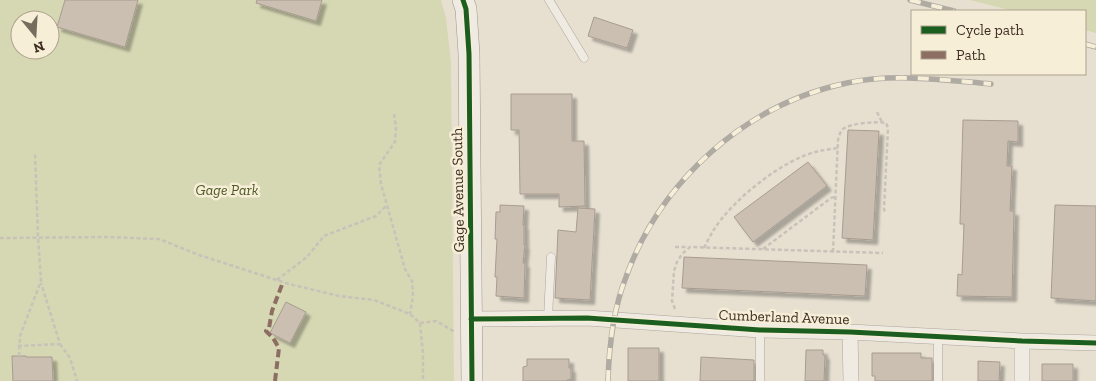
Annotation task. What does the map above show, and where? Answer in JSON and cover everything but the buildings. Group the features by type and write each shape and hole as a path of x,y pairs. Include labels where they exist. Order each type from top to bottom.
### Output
{"street":[{"name":"Gage Avenue South","path":"463,0 466,9 469,54 472,381"},
{"name":"Cumberland Avenue","path":"472,326 548,318 596,319 760,330 1096,343"},
{"path":"850,332 851,381"},
{"path":"1022,341 1022,381"}],"lane":[{"path":"549,0 584,58"},
{"path":"548,318 550,257"},
{"path":"760,330 760,381"},
{"path":"938,336 938,381"}],"path":[{"path":"877,112 882,122 886,123 888,128 884,209 886,213"},
{"path":"394,114 396,127 395,142 379,165 381,184 406,268 412,281 413,296 410,314"},
{"path":"833,252 839,136 847,127 882,122"},
{"path":"704,248 714,230 732,207 769,176 792,162 818,151 838,148"},
{"path":"35,152 41,281 60,344 70,358 78,381"},
{"path":"762,250 831,198 835,198"},
{"path":"277,280 307,257 324,236 376,216 387,205"},
{"path":"0,238 105,237 159,240 277,280 339,296 374,300 410,314 420,323 423,381"},
{"path":"675,247 883,253"},
{"path":"678,324 672,301 674,271 682,254 690,247"},
{"path":"19,356 20,336 41,281"},
{"path":"420,323 436,321 456,334 472,326"},
{"path":"18,346 60,344"}],"green space":[{"name":"Gage Park","path":"0,0 441,0 446,18 451,63 454,381 0,381"},
{"path":"970,0 1096,0 1096,33 1086,30 1086,10 1009,10"}],"railway":[{"path":"910,0 950,10"},
{"path":"1086,44 1096,47"},
{"path":"608,381 609,355 618,302 641,242 661,209 685,179 712,152 742,128 775,109 810,93 847,83 883,78 901,78 991,84"}],"marked path":[{"path":"275,381 279,348 266,331 269,328 272,311 283,282"}],"cycle path":[{"path":"463,0 466,9 469,54 472,381"},
{"path":"471,319 587,318 760,330 1096,343"}]}
